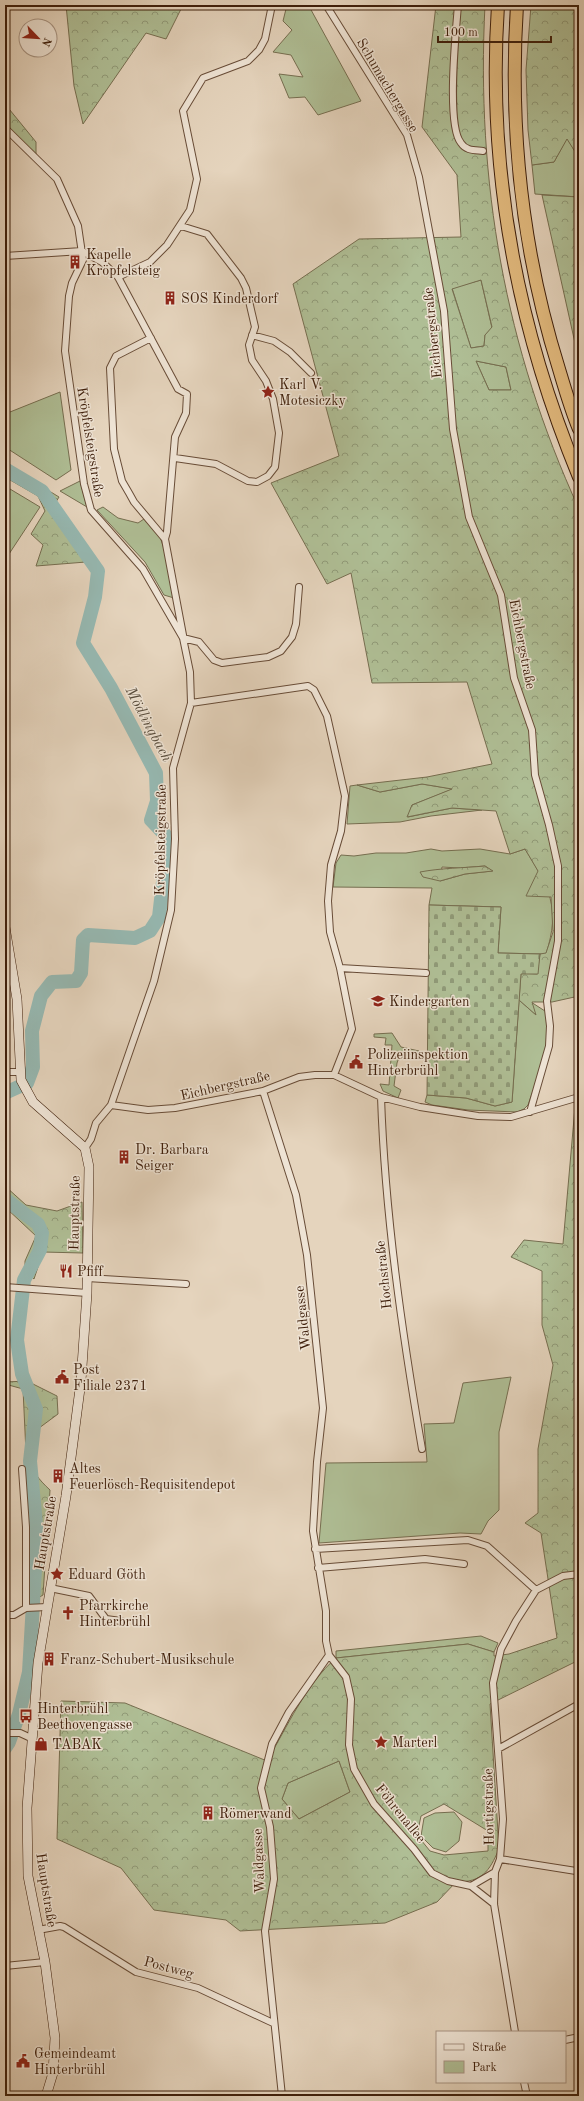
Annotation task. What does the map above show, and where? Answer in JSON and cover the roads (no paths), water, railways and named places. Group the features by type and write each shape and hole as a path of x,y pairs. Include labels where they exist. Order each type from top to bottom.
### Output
{"highway":[{"path":"498,5 495,46 496,116 502,190 515,276 532,346 554,416 579,478"},
{"path":"517,5 514,47 514,118 520,189 534,273 548,329 579,429"}],"main road":[{"path":"5,927 17,999 22,1080 33,1102 85,1148"},
{"name":"Hauptstraße","path":"46,2096 52,2073 55,2038 45,1962 28,1876 26,1856 27,1808 43,1607 50,1588 66,1496 79,1396 87,1293 89,1167 85,1148"}],"street":[{"path":"118,277 150,262 181,226 190,210 197,178 183,111 203,78 248,61 259,50 265,39 272,5"},
{"name":"Schumachergasse","path":"326,5 407,135 419,177 429,229"},
{"path":"458,5 452,69 455,129 461,143 470,150 483,151"},
{"name":"Kröpfelsteigstraße","path":"5,128 57,179 78,226 82,260 72,284 69,296 65,351 84,484 91,510 143,569 183,638 190,672 191,703 173,768 175,839 171,910 154,981 111,1105"},
{"path":"175,458 216,464 248,481 257,482 268,476 275,467 279,433 273,399 266,381 252,360 249,345 255,327 246,288 241,278 207,234 181,226"},
{"name":"Eichbergstraße","path":"429,229 444,311 453,429 469,517 501,595 514,678 532,730 535,776 549,825 558,866 558,941 547,1001 550,1026 549,1046 530,1112"},
{"path":"5,256 82,251 102,262 118,277 178,389 187,394 186,413 175,438 175,458 165,539 181,616 183,638 199,642 214,660 222,663 268,657 281,650 292,637 296,624 299,587"},
{"path":"252,335 274,342 285,348 311,373"},
{"path":"151,338 116,356 110,368 114,449 122,481 131,498 165,539"},
{"path":"191,703 308,686 314,690 328,716 345,796 341,832 332,865 328,900 330,932 340,968 352,1029 334,1075"},
{"path":"340,968 426,973"},
{"path":"5,1072 22,1080"},
{"name":"Eichbergstraße","path":"111,1105 148,1110 175,1108 263,1091 300,1077 315,1075 334,1075 381,1097 424,1108 478,1116 511,1116 579,1098"},
{"name":"Waldgasse","path":"263,1091 296,1195 308,1262 323,1408 313,1531 326,1611 326,1641 329,1655 289,1712 272,1744 261,1788 270,1827 274,1879 265,1931 273,2023 282,2096"},
{"name":"Hochstraße","path":"381,1097 382,1143 398,1300 422,1448"},
{"path":"85,1148 91,1139 96,1123 111,1105"},
{"path":"87,1278 186,1284"},
{"path":"5,1287 87,1293"},
{"path":"22,1469 26,1527 28,1608"},
{"path":"315,1549 468,1540 487,1546 536,1590 563,1576 579,1574"},
{"path":"318,1568 425,1559 464,1564"},
{"path":"50,1588 89,1596 106,1619 121,1621"},
{"name":"Hortigstraße","path":"515,2031 494,1904 495,1872 500,1859 503,1819 493,1683 501,1649 516,1621 536,1590"},
{"path":"5,1615 14,1615 28,1608 43,1607"},
{"name":"Föhrenallee","path":"329,1655 346,1677 351,1699 349,1745 354,1768 374,1804 414,1849 432,1873 448,1881 470,1886 494,1904"},
{"path":"498,1749 579,1704"},
{"path":"5,1733 20,1733 33,1739"},
{"path":"500,1859 579,1869"},
{"path":"470,1886 495,1872"},
{"name":"Postweg","path":"38,1930 60,1926 64,1927 136,1972 198,1988 273,2023"},
{"path":"5,1966 45,1962"},
{"path":"566,2040 579,2037"},
{"path":"524,2083 527,2096"}],"waterway":[{"name":"Mödlingbach","path":"5,469 42,491 98,571 95,597 83,643 111,688 156,773 157,801 151,820 168,838 159,917 150,931 135,938 88,935 83,940 81,973 76,981 52,982 41,996 32,1031 33,1067 27,1083 5,1093"},
{"name":"Mödlingbach","path":"5,1199 38,1224 42,1233 40,1250 24,1280 17,1340 22,1374 36,1409 30,1461 37,1535 29,1672 19,1714 9,1742 5,1748"}],"place":[{"name":"Kapelle Kröpfelsteig","path":"75,262"},
{"name":"SOS Kinderdorf","path":"170,298"},
{"name":"Karl V. Motesiczky","path":"268,392"},
{"name":"Kindergarten","path":"378,1001"},
{"name":"Polizeiinspektion Hinterbrühl","path":"356,1062"},
{"name":"Dr. Barbara Seiger","path":"124,1157"},
{"name":"Pfiff","path":"66,1271"},
{"name":"Post Filiale 2371","path":"62,1377"},
{"name":"Altes Feuerlösch-Requisitendepot","path":"58,1476"},
{"name":"Eduard Göth","path":"57,1574"},
{"name":"Pfarrkirche Hinterbrühl","path":"68,1613"},
{"name":"Franz-Schubert-Musikschule","path":"49,1659"},
{"name":"Hinterbrühl Beethovengasse","path":"26,1716"},
{"name":"Marterl","path":"381,1742"},
{"name":"TABAK","path":"41,1744"},
{"name":"Römerwand","path":"208,1813"},
{"name":"Gemeindeamt Hinterbrühl","path":"23,2061"}]}
